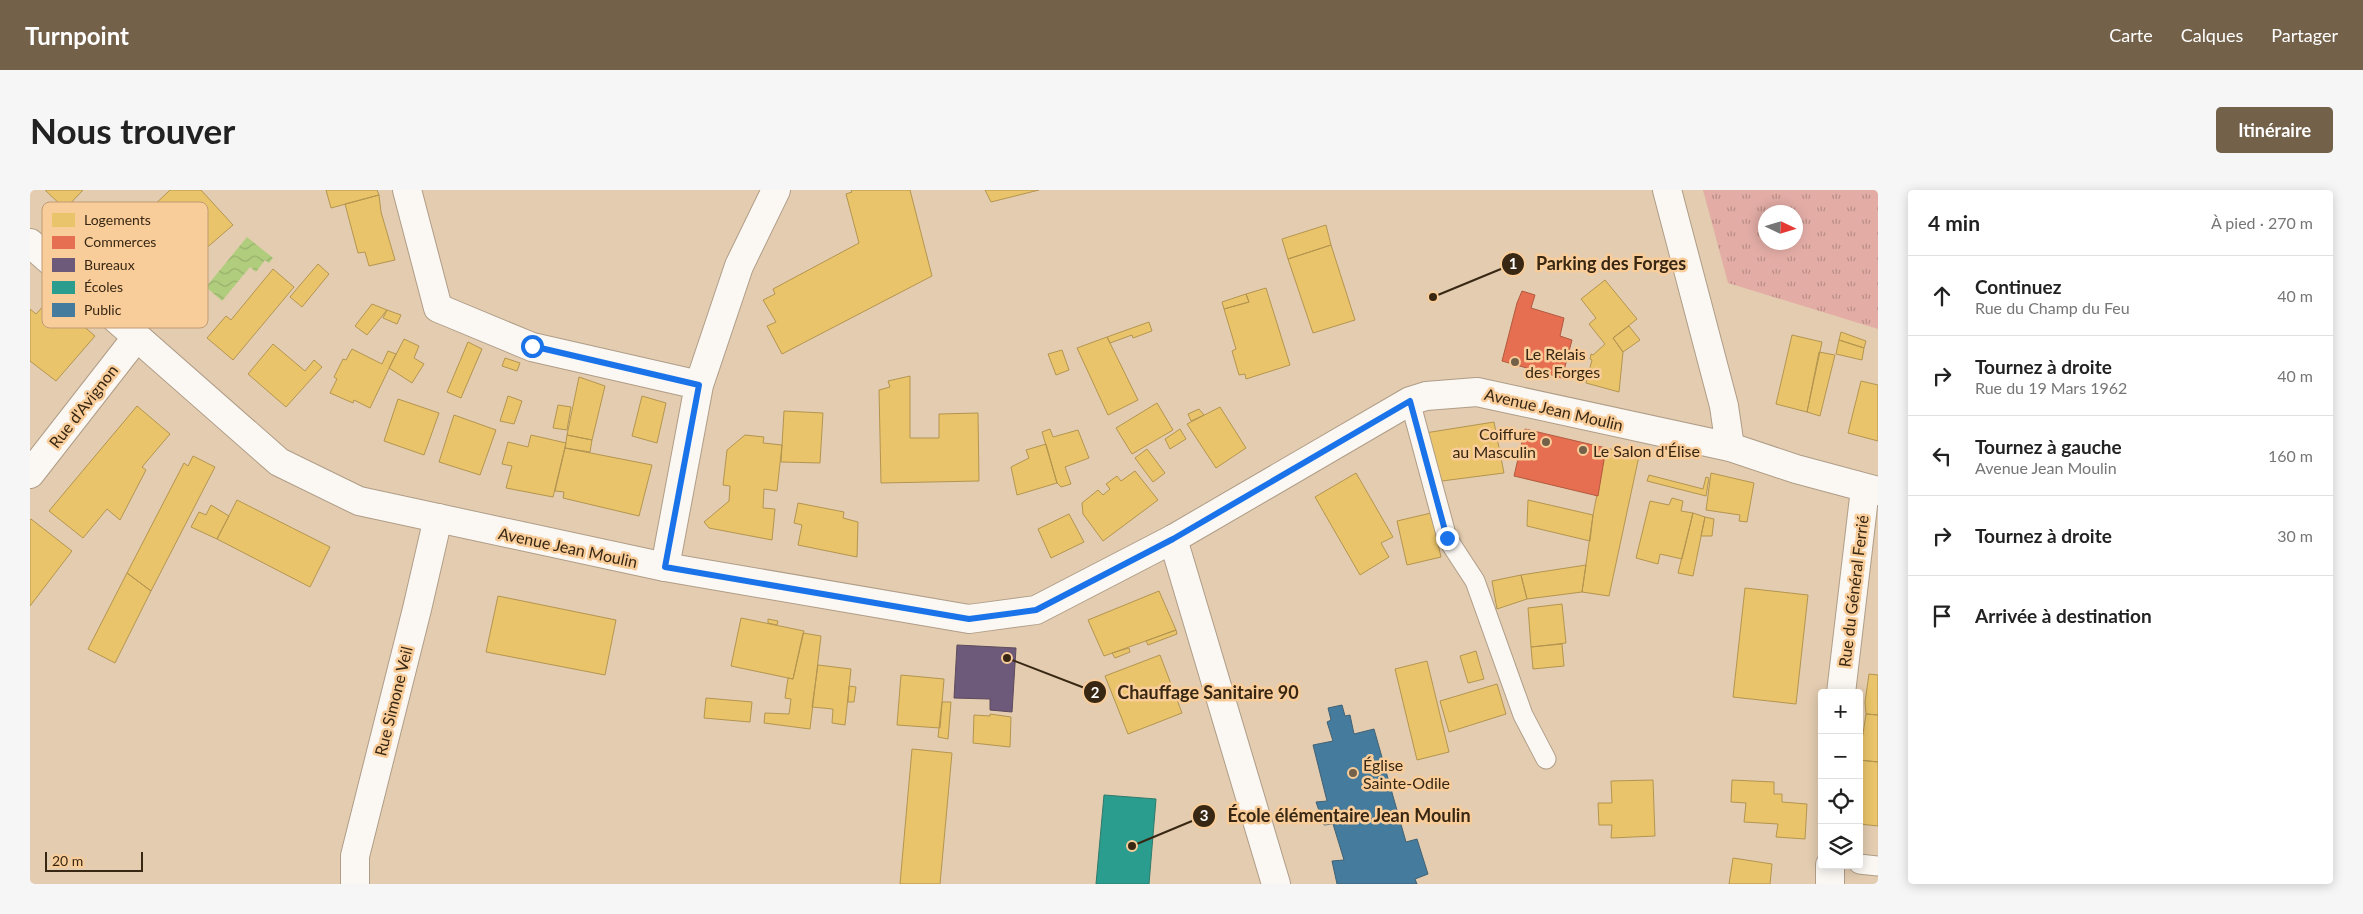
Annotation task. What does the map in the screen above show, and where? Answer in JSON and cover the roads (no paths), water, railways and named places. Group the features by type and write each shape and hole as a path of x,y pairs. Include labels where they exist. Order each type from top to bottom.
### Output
{"street":[{"path":"407,190 438,308 532,346 699,385"},
{"path":"665,567 699,385 739,266 776,190"},
{"path":"1667,190 1724,406 1730,447"},
{"name":"Avenue Jean Moulin","path":"30,243 42,254"},
{"name":"Avenue Jean Moulin","path":"125,328 279,462 359,502 665,567 969,619 1036,610 1173,539 1410,401 1426,396 1477,392 1730,447 1872,490"},
{"name":"Rue d'Avignon","path":"30,474 136,338"},
{"name":"Rue du Général Ferrié","path":"1842,689 1872,490"},
{"name":"Rue Simone Veil","path":"355,884 355,856 438,518"},
{"path":"1173,539 1276,884"},
{"path":"1830,869 1830,884"}],"lane":[{"path":"1410,401 1447,538 1475,581 1523,715 1546,759"},
{"path":"1863,864 1878,866"}],"water":[{"path":"247,237 273,258 269,263 265,260 256,272 250,267 222,301 208,289 208,285"}],"place":[{"name":"Parking des Forges","path":"1433,297"},
{"name":"Le Relais des Forges","path":"1515,362"},
{"name":"Coiffure au Masculin","path":"1546,442"},
{"name":"Le Salon d'Élise","path":"1583,450"},
{"name":"Chauffage Sanitaire 90","path":"1007,658"},
{"name":"Église Sainte-Odile","path":"1353,773"},
{"name":"École élémentaire Jean Moulin","path":"1132,846"}]}
